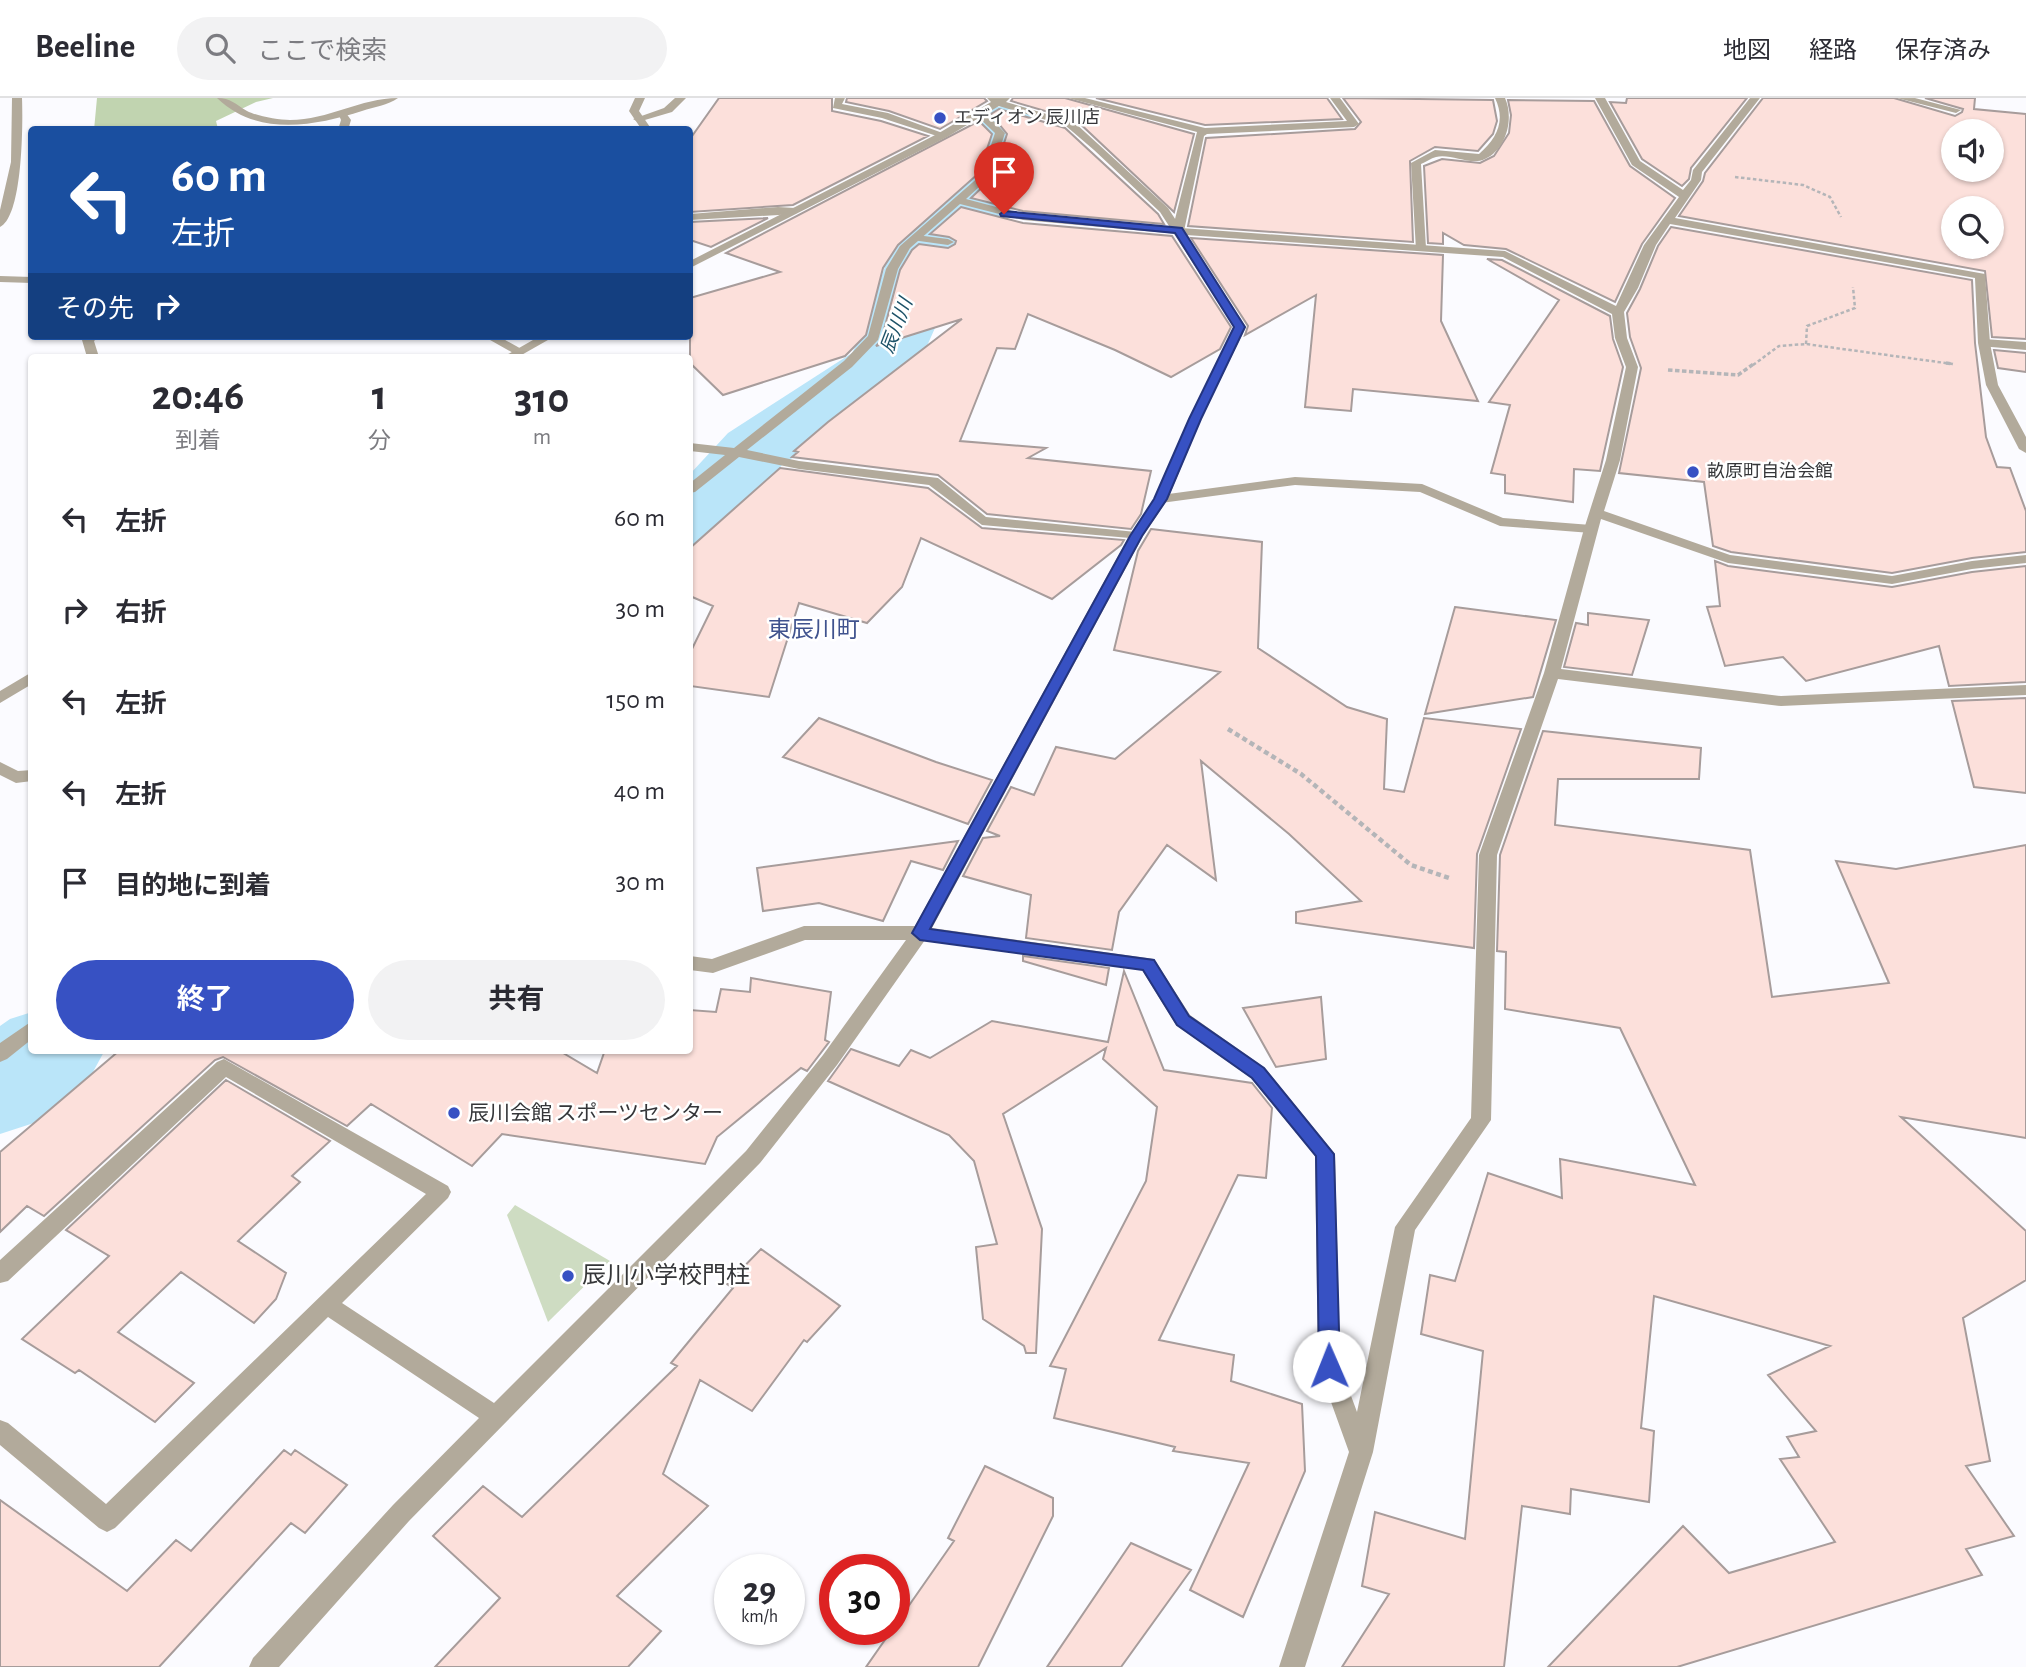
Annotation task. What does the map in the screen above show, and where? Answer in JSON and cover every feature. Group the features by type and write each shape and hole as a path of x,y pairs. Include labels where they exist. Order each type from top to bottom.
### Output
{"street":[{"path":"0,224 10,201 19,147 17,98"},
{"path":"222,98 245,114 288,123 323,120 393,98"},
{"path":"640,98 634,111 644,126"},
{"path":"638,118 668,110 681,98"},
{"path":"841,98 836,106 884,115 943,135"},
{"path":"1073,98 1205,131 1354,124 1335,98"},
{"path":"1420,248 1416,163 1435,153 1481,157 1498,141 1506,121 1506,108 1500,98"},
{"path":"1600,98 1636,163 1683,195"},
{"path":"1292,1667 1361,1452 1405,1227 1481,1120 1488,855 1552,673 1591,529 1613,460 1632,367 1621,338 1618,312 1632,288 1650,245 1726,132 1755,98"},
{"path":"1902,98 1956,110"},
{"path":"262,1667 401,1513 753,1157 830,1060 920,933 1136,536 1161,499 1195,419 1240,327 1164,210 1070,124 998,99 943,135 693,263"},
{"path":"693,487 848,364 874,337 892,269 906,246 986,177 999,144 1000,133 979,113"},
{"path":"342,115 346,120 344,126"},
{"path":"1178,230 1199,135 1205,131"},
{"path":"959,201 1023,217 1506,254 1618,312"},
{"path":"693,217 795,211"},
{"path":"1667,220 1981,276 1984,343 1992,385 2026,449"},
{"path":"916,238 948,242"},
{"path":"0,279 28,280"},
{"path":"495,340 514,354 541,340"},
{"path":"1984,343 2026,346"},
{"path":"693,447 735,452 799,465 933,481 982,521 1136,536"},
{"path":"1161,499 1295,481 1422,488 1500,522 1591,529"},
{"path":"1596,513 1728,559 1892,580 1972,565 2026,559"},
{"path":"1552,673 1781,701 2026,690"},
{"path":"0,698 28,680"},
{"path":"0,768 16,776 28,775"},
{"path":"693,964 713,967 804,933 920,933 1148,964 1183,1020 1258,1073 1325,1154 1329,1366 1361,1452"},
{"path":"0,1054 28,1031"},
{"path":"0,1274 224,1067 442,1192 329,1306 107,1520 0,1431"},
{"path":"329,1306 496,1417"}],"path":[{"path":"1632,367 1738,375 1779,346 1806,344 1989,368"},
{"path":"1228,729 1301,774 1411,865 1487,891"}],"green space":[{"path":"97,98 273,98 256,102 216,121 217,126 94,126"},
{"path":"515,1205 610,1261 548,1322 507,1215"}],"building":[{"path":"719,98 832,98 832,111 881,121 928,136 793,205 693,212 693,135"},
{"path":"847,98 984,98 987,101 940,129 889,111 846,102"},
{"path":"1013,98 1065,98 1194,134 1174,212 1076,120 1011,101"},
{"path":"1096,98 1327,98 1342,119 1205,125"},
{"path":"1343,98 1493,100 1497,121 1493,134 1478,151 1435,147 1410,161 1413,242 1188,226 1206,138 1355,129 1361,122"},
{"path":"1627,98 1747,98 1691,168 1689,179 1682,186 1642,159 1610,102 1626,103"},
{"path":"1763,98 1894,98 1955,116 1963,109 1925,98 1975,98 1974,109 2026,114 2026,339 1992,337 1985,271 1679,216 1703,181 1705,173"},
{"path":"1508,100 1594,101 1630,166 1675,198 1642,244 1615,302 1506,249 1464,245 1443,233 1443,244 1428,243 1424,166 1442,159 1480,163 1494,156 1509,133 1511,115"},
{"path":"999,109 1065,128 1158,214 1164,224 1023,211 971,198 993,177 1007,134 991,114"},
{"path":"979,121 992,134 979,173 898,245 883,268 866,335 845,356 723,395 693,366 690,340 693,340 693,297 780,272 726,253"},
{"path":"961,207 1023,223 1172,236 1231,327 1220,349 1171,377 1115,350 1028,314 1015,349 997,348 960,441 1046,448 1028,458 1151,471 1141,514 1131,529 987,514 938,475 792,457 798,452 794,451 828,422 962,319 876,346 881,341 900,270 912,250 919,244 948,248 955,244 956,241 949,237 930,234"},
{"path":"768,218 711,247 693,241 693,222"},
{"path":"1671,227 1972,280 1975,343 1986,437 1997,467 2010,468 2026,511 2026,552 1972,558 1892,573 1731,552 1713,546 1704,482 1619,473 1641,368 1630,337 1627,313 1658,246"},
{"path":"1191,238 1443,255 1441,321 1478,401 1353,389 1351,411 1305,407 1316,295 1245,335 1248,326"},
{"path":"1487,259 1502,260 1610,316 1613,339 1623,367 1600,471 1574,469 1573,502 1505,493 1505,475 1491,473 1510,405 1489,402 1559,300"},
{"path":"1994,350 2026,353 2026,372 1998,368"},
{"path":"780,468 928,488 982,528 1124,540 1052,599 921,538 902,587 867,623 799,603 769,697 693,686 693,647 713,606 693,597 693,545"},
{"path":"1151,529 1262,542 1258,648 1347,707 1387,719 1384,789 1404,792 1424,718 1521,729 1477,854 1474,948 1296,923 1296,912 1361,901 1289,834 1201,761 1216,880 1167,845 1119,912 1112,950 1026,938 1031,895 963,876 983,838 1000,836 987,831 1011,787 1034,795 1056,747 1115,759 1220,672 1114,650 1138,551"},
{"path":"1715,561 1728,566 1892,587 1972,572 2026,566 2026,682 1949,686 1939,646 1806,681 1783,657 1725,666 1707,607 1720,606"},
{"path":"1455,607 1556,620 1533,697 1425,714"},
{"path":"1588,613 1649,620 1632,675 1564,667 1576,623 1588,625"},
{"path":"2026,698 2026,793 1974,787 1952,701"},
{"path":"819,718 992,780 968,824 783,757"},
{"path":"1543,731 1701,748 1699,779 1558,779 1555,825 1750,850 1772,997 1889,983 1836,861 1896,869 2026,845 2026,1138 1901,1117 2026,1231 2026,1280 1963,1318 1990,1461 1966,1466 2014,1536 1966,1549 1982,1575 1677,1667 1548,1667 1683,1526 1729,1573 1835,1542 1780,1459 1799,1457 1787,1437 1816,1431 1768,1375 1830,1346 1654,1296 1641,1428 1654,1431 1649,1502 1571,1489 1570,1514 1522,1506 1504,1667 1342,1667 1389,1594 1362,1586 1375,1512 1465,1539 1483,1351 1421,1334 1430,1275 1455,1281 1488,1173 1562,1198 1560,1159 1695,1185 1620,1028 1505,1009 1506,952 1497,951 1500,855"},
{"path":"958,841 943,870 911,861 883,921 819,903 763,911 757,868"},
{"path":"1023,956 1109,968 1106,985 1023,961"},
{"path":"1124,971 1164,1070 1252,1083 1272,1108 1266,1178 1238,1175 1159,1340 1234,1355 1231,1381 1302,1404 1305,1471 1243,1617 1190,1590 1249,1463 1173,1451 1175,1447 1054,1418 1066,1369 1050,1366 1146,1181 1157,1107 1103,1059 1106,1048 1003,1114 1042,1229 1036,1353 1026,1353 1024,1346 983,1319 976,1247 997,1244 974,1161 949,1135 828,1081 851,1049 899,1066 911,1050 930,1058 992,1021 1108,1042"},
{"path":"751,978 831,992 825,1040 829,1042 807,1071 801,1068 717,1137 705,1164 502,1134 472,1166 371,1104 347,1126 223,1057 215,1060 44,1216 27,1206 0,1232 0,1152 115,1054 565,1054 597,1073 604,1054 693,1054 693,1010 716,1012 721,989 750,992"},
{"path":"1321,997 1326,1059 1276,1067 1243,1008"},
{"path":"226,1080 330,1141 292,1176 300,1182 238,1241 286,1273 276,1299 254,1323 181,1272 118,1332 194,1383 155,1422 79,1370 75,1373 22,1339 109,1256 66,1230"},
{"path":"761,1249 840,1306 807,1342 804,1340 752,1411 700,1380 663,1474 708,1506 617,1596 661,1631 628,1667 435,1667 500,1598 433,1536 483,1486 522,1517 677,1366 671,1363 733,1288 727,1284"},
{"path":"284,1450 291,1455 295,1450 347,1485 305,1533 291,1523 159,1667 0,1667 0,1500 127,1591 176,1540 191,1551"},
{"path":"985,1466 1053,1498 1053,1516 978,1667 866,1667 881,1645 910,1645 910,1604 954,1541 948,1538"},
{"path":"1131,1543 1191,1570 1121,1667 1047,1667"}],"waterway":[{"name":"辰川川","path":"693,518 755,449 882,366 900,328 920,260 959,219 1005,182 1016,140 1010,121"},
{"name":"辰川川","path":"0,1089 44,1054"}],"place":[{"name":"エディオン 辰川店","path":"940,118"},
{"name":"畝原町自治会館","path":"1693,472"},
{"name":"辰川会館 スポーツセンター","path":"454,1113"},
{"name":"辰川小学校門柱","path":"568,1276"}],"district":[{"name":"東辰川町","path":"814,630"}],"route":[{"path":"1004,214 1178,230 1240,327 1195,419 1161,499 1136,536 920,933 1148,964 1183,1020 1258,1073 1325,1154 1329,1366"}]}
